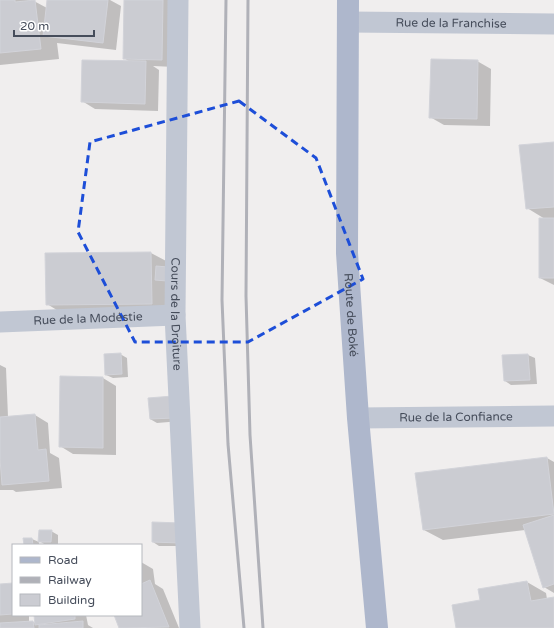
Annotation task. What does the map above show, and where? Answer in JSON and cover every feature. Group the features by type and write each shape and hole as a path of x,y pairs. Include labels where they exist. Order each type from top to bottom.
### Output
{"main road":[{"name":"Route de Boké","path":"348,0 347,253 358,418 377,628"}],"street":[{"name":"Cours de la Droiture","path":"178,0 175,316 190,628"},
{"name":"Rue de la Franchise","path":"348,22 554,24"},
{"name":"Rue de la Modéstie","path":"0,322 175,316"},
{"name":"Rue de la Confiance","path":"358,418 554,416"}],"highlighted area":[{"path":"239,101 316,158 363,279 248,342 135,342 78,232 90,142"}],"building":[{"path":"0,0 15,0 15,2 35,0 41,49 0,53"},
{"path":"47,0 108,0 103,43 43,36"},
{"path":"124,0 163,0 162,60 123,59"},
{"path":"431,59 478,60 477,119 429,118"},
{"path":"82,60 146,61 145,104 81,102"},
{"path":"554,142 554,207 526,209 519,145"},
{"path":"539,218 554,218 554,278 539,278"},
{"path":"151,252 152,304 46,305 45,253"},
{"path":"156,266 168,267 167,281 155,280"},
{"path":"121,353 122,374 105,375 104,354"},
{"path":"528,354 530,380 504,381 502,355"},
{"path":"60,376 103,377 103,448 59,447"},
{"path":"173,396 174,418 150,419 148,398"},
{"path":"35,414 38,450 46,449 49,481 2,485 0,459 0,417"},
{"path":"547,457 554,514 423,530 415,473"},
{"path":"554,515 554,584 543,588 523,525"},
{"path":"152,522 181,523 180,543 152,542"},
{"path":"39,530 52,530 51,542 38,542"},
{"path":"23,538 32,538 33,544 24,544"},
{"path":"150,580 169,627 119,628 114,616 142,616 142,584"},
{"path":"527,581 531,601 554,597 554,628 456,628 452,605 480,600 478,589"},
{"path":"12,583 12,614 0,615 0,584"},
{"path":"34,616 75,616 75,619 35,625"},
{"path":"33,621 34,628 0,628 0,623"},
{"path":"83,621 83,628 39,628 39,625"}],"railway":[{"path":"226,0 222,300 228,444 244,628"},
{"path":"248,0 246,296 250,435 263,628"}]}
